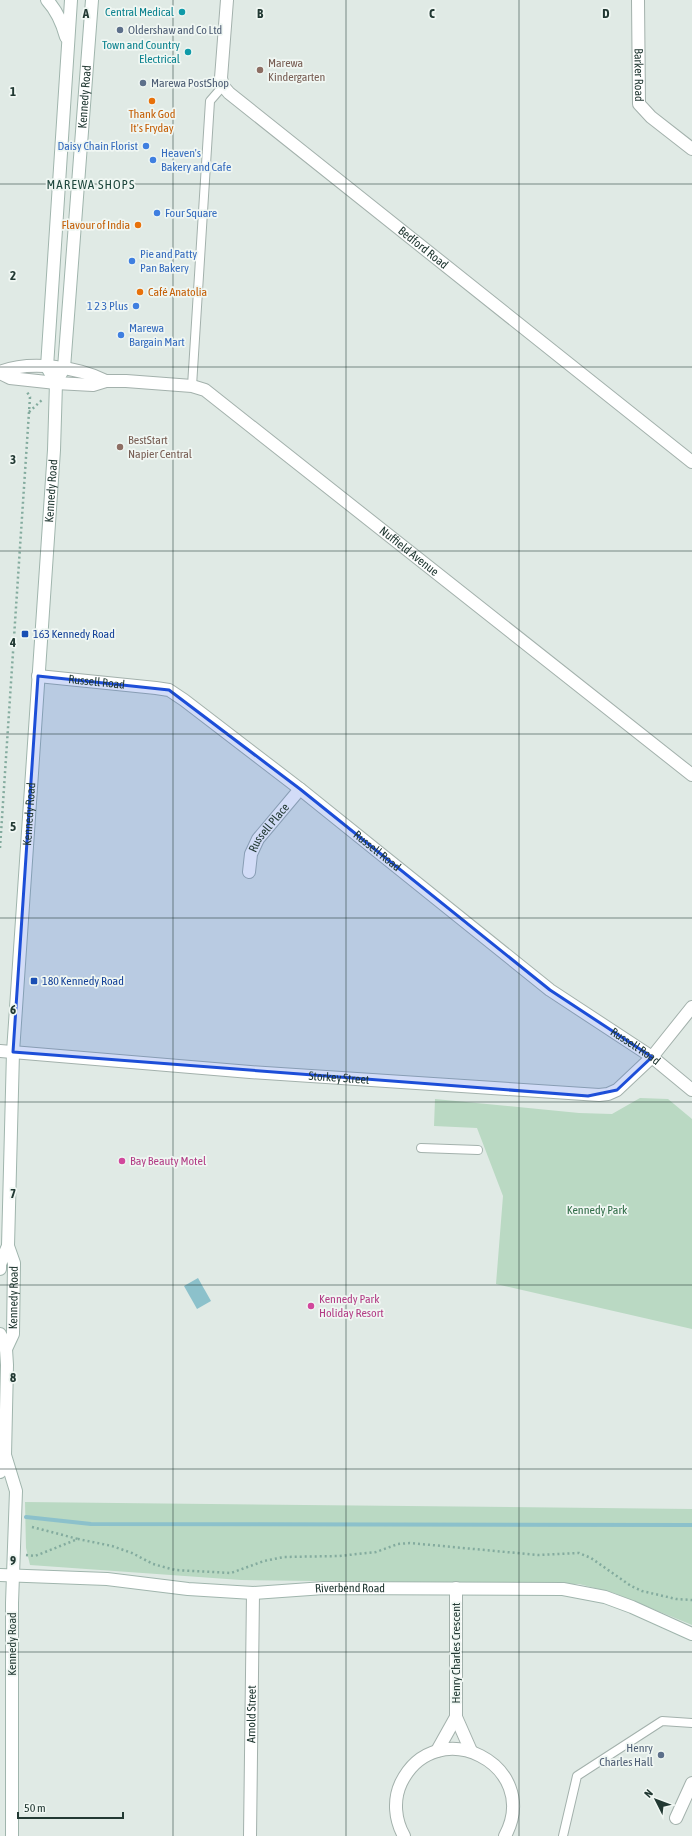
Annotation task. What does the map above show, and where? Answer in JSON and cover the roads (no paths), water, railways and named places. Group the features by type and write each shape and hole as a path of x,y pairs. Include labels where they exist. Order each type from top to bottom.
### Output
{"street":[{"path":"47,0 55,9 62,23 69,52"},
{"name":"Kennedy Road","path":"47,368 69,52 71,0"},
{"path":"224,86 221,78 227,0"},
{"name":"Barker Road","path":"638,0 639,104 648,114 692,149"},
{"name":"Kennedy Road","path":"6,1349 13,1334 14,1263 8,1246 13,1052 54,450 56,383 64,368 94,2"},
{"name":"Bedford Road","path":"224,86 236,100 692,462"},
{"name":"Nuffield Avenue","path":"0,372 12,367 64,368 92,374 106,381"},
{"path":"47,368 56,383"},
{"name":"Nuffield Avenue","path":"0,372 10,378 56,383 93,385 106,381 192,386 200,388 216,398 692,775"},
{"name":"Russell Road","path":"38,676 169,690 300,788 550,990 652,1057 692,1090"},
{"name":"Russell Place","path":"249,872 251,854 258,839 300,788"},
{"name":"Storkey Street","path":"0,1051 250,1072 588,1096 608,1094 617,1090 652,1057 692,1006"},
{"name":"Kennedy Road","path":"0,1269 0,1264 8,1246"},
{"name":"Kennedy Road","path":"0,1334 6,1349 5,1455 0,1472"},
{"name":"Kennedy Road","path":"5,1455 16,1491 12,1603 12,1836"},
{"name":"Riverbend Road","path":"0,1574 14,1576 107,1579 188,1589 253,1593 324,1588 563,1589 585,1592 632,1607 692,1634"},
{"name":"Henry Charles Crescent","path":"456,1588 456,1717 471,1751"},
{"name":"Arnold Street","path":"250,1836 253,1593"},
{"name":"Henry Charles Crescent","path":"437,1751 456,1717"},
{"path":"404,1836 396,1816 396,1802 399,1789 405,1776 414,1765 425,1757 437,1751 448,1749 471,1751 484,1756 495,1764 503,1775 510,1787 512,1801 512,1815 505,1836"},
{"path":"676,1818 692,1783"}],"lane":[{"path":"192,386 210,100 224,86"},
{"path":"421,1148 478,1150"},
{"path":"564,1836 577,1776 662,1721 692,1723"}],"water":[{"path":"198,1278 211,1301 197,1309 184,1286"}],"waterway":[{"path":"26,1517 91,1524 692,1525"}],"place":[{"name":"Central Medical","path":"182,12"},
{"name":"Oldershaw and Co Ltd","path":"120,30"},
{"name":"Town and Country Electrical","path":"188,52"},
{"name":"Marewa Kindergarten","path":"260,70"},
{"name":"Marewa PostShop","path":"143,83"},
{"name":"Thank God It's Fryday","path":"152,101"},
{"name":"Daisy Chain Florist","path":"146,146"},
{"name":"Heaven's Bakery and Cafe","path":"153,160"},
{"name":"Four Square","path":"157,213"},
{"name":"Flavour of India","path":"138,225"},
{"name":"Pie and Patty Pan Bakery","path":"132,261"},
{"name":"Café Anatolia","path":"140,292"},
{"name":"1 2 3 Plus","path":"136,306"},
{"name":"Marewa Bargain Mart","path":"121,335"},
{"name":"BestStart Napier Central","path":"120,447"},
{"name":"163 Kennedy Road","path":"25,634"},
{"name":"180 Kennedy Road","path":"34,981"},
{"name":"Bay Beauty Motel","path":"122,1161"},
{"name":"Kennedy Park Holiday Resort","path":"311,1306"},
{"name":"Henry Charles Hall","path":"661,1755"}],"district":[{"name":"MAREWA SHOPS","path":"91,184"}],"park label":[{"name":"Kennedy Park","path":"597,1210"}]}
